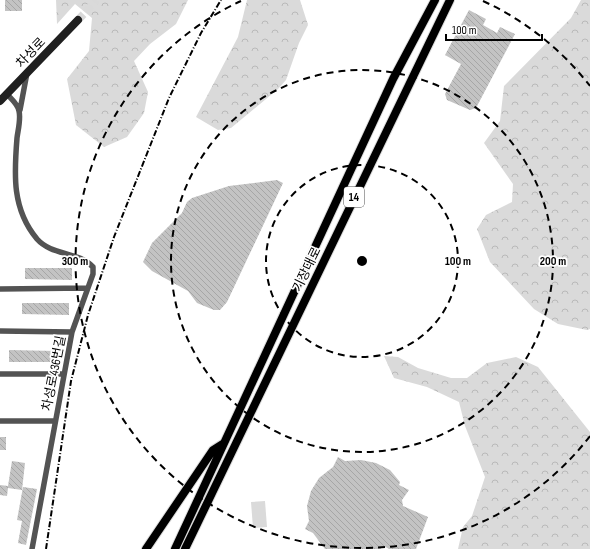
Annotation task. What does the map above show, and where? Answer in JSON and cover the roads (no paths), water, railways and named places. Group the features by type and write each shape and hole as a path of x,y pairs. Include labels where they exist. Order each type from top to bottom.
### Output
{"main road":[{"name":"기장대로","path":"175,549 393,79 435,0"},
{"name":"기장대로","path":"185,549 450,0"},
{"name":"차성로","path":"0,101 27,71 78,20"},
{"path":"146,549 214,450 225,443"}],"street":[{"path":"20,110 27,71"},
{"path":"7,94 20,110"},
{"name":"차성로436번길","path":"20,110 15,167 17,200 29,226 37,239 46,248 86,260 93,267 93,274 72,332 63,374 32,549"},
{"path":"0,289 87,288"},
{"path":"0,332 72,332"},
{"path":"0,374 63,374"},
{"path":"0,421 55,421"}],"tunnel":[{"path":"78,20 97,0"}],"railway":[{"path":"46,549 71,381 88,315 114,237 169,98 201,33 221,0"}]}
